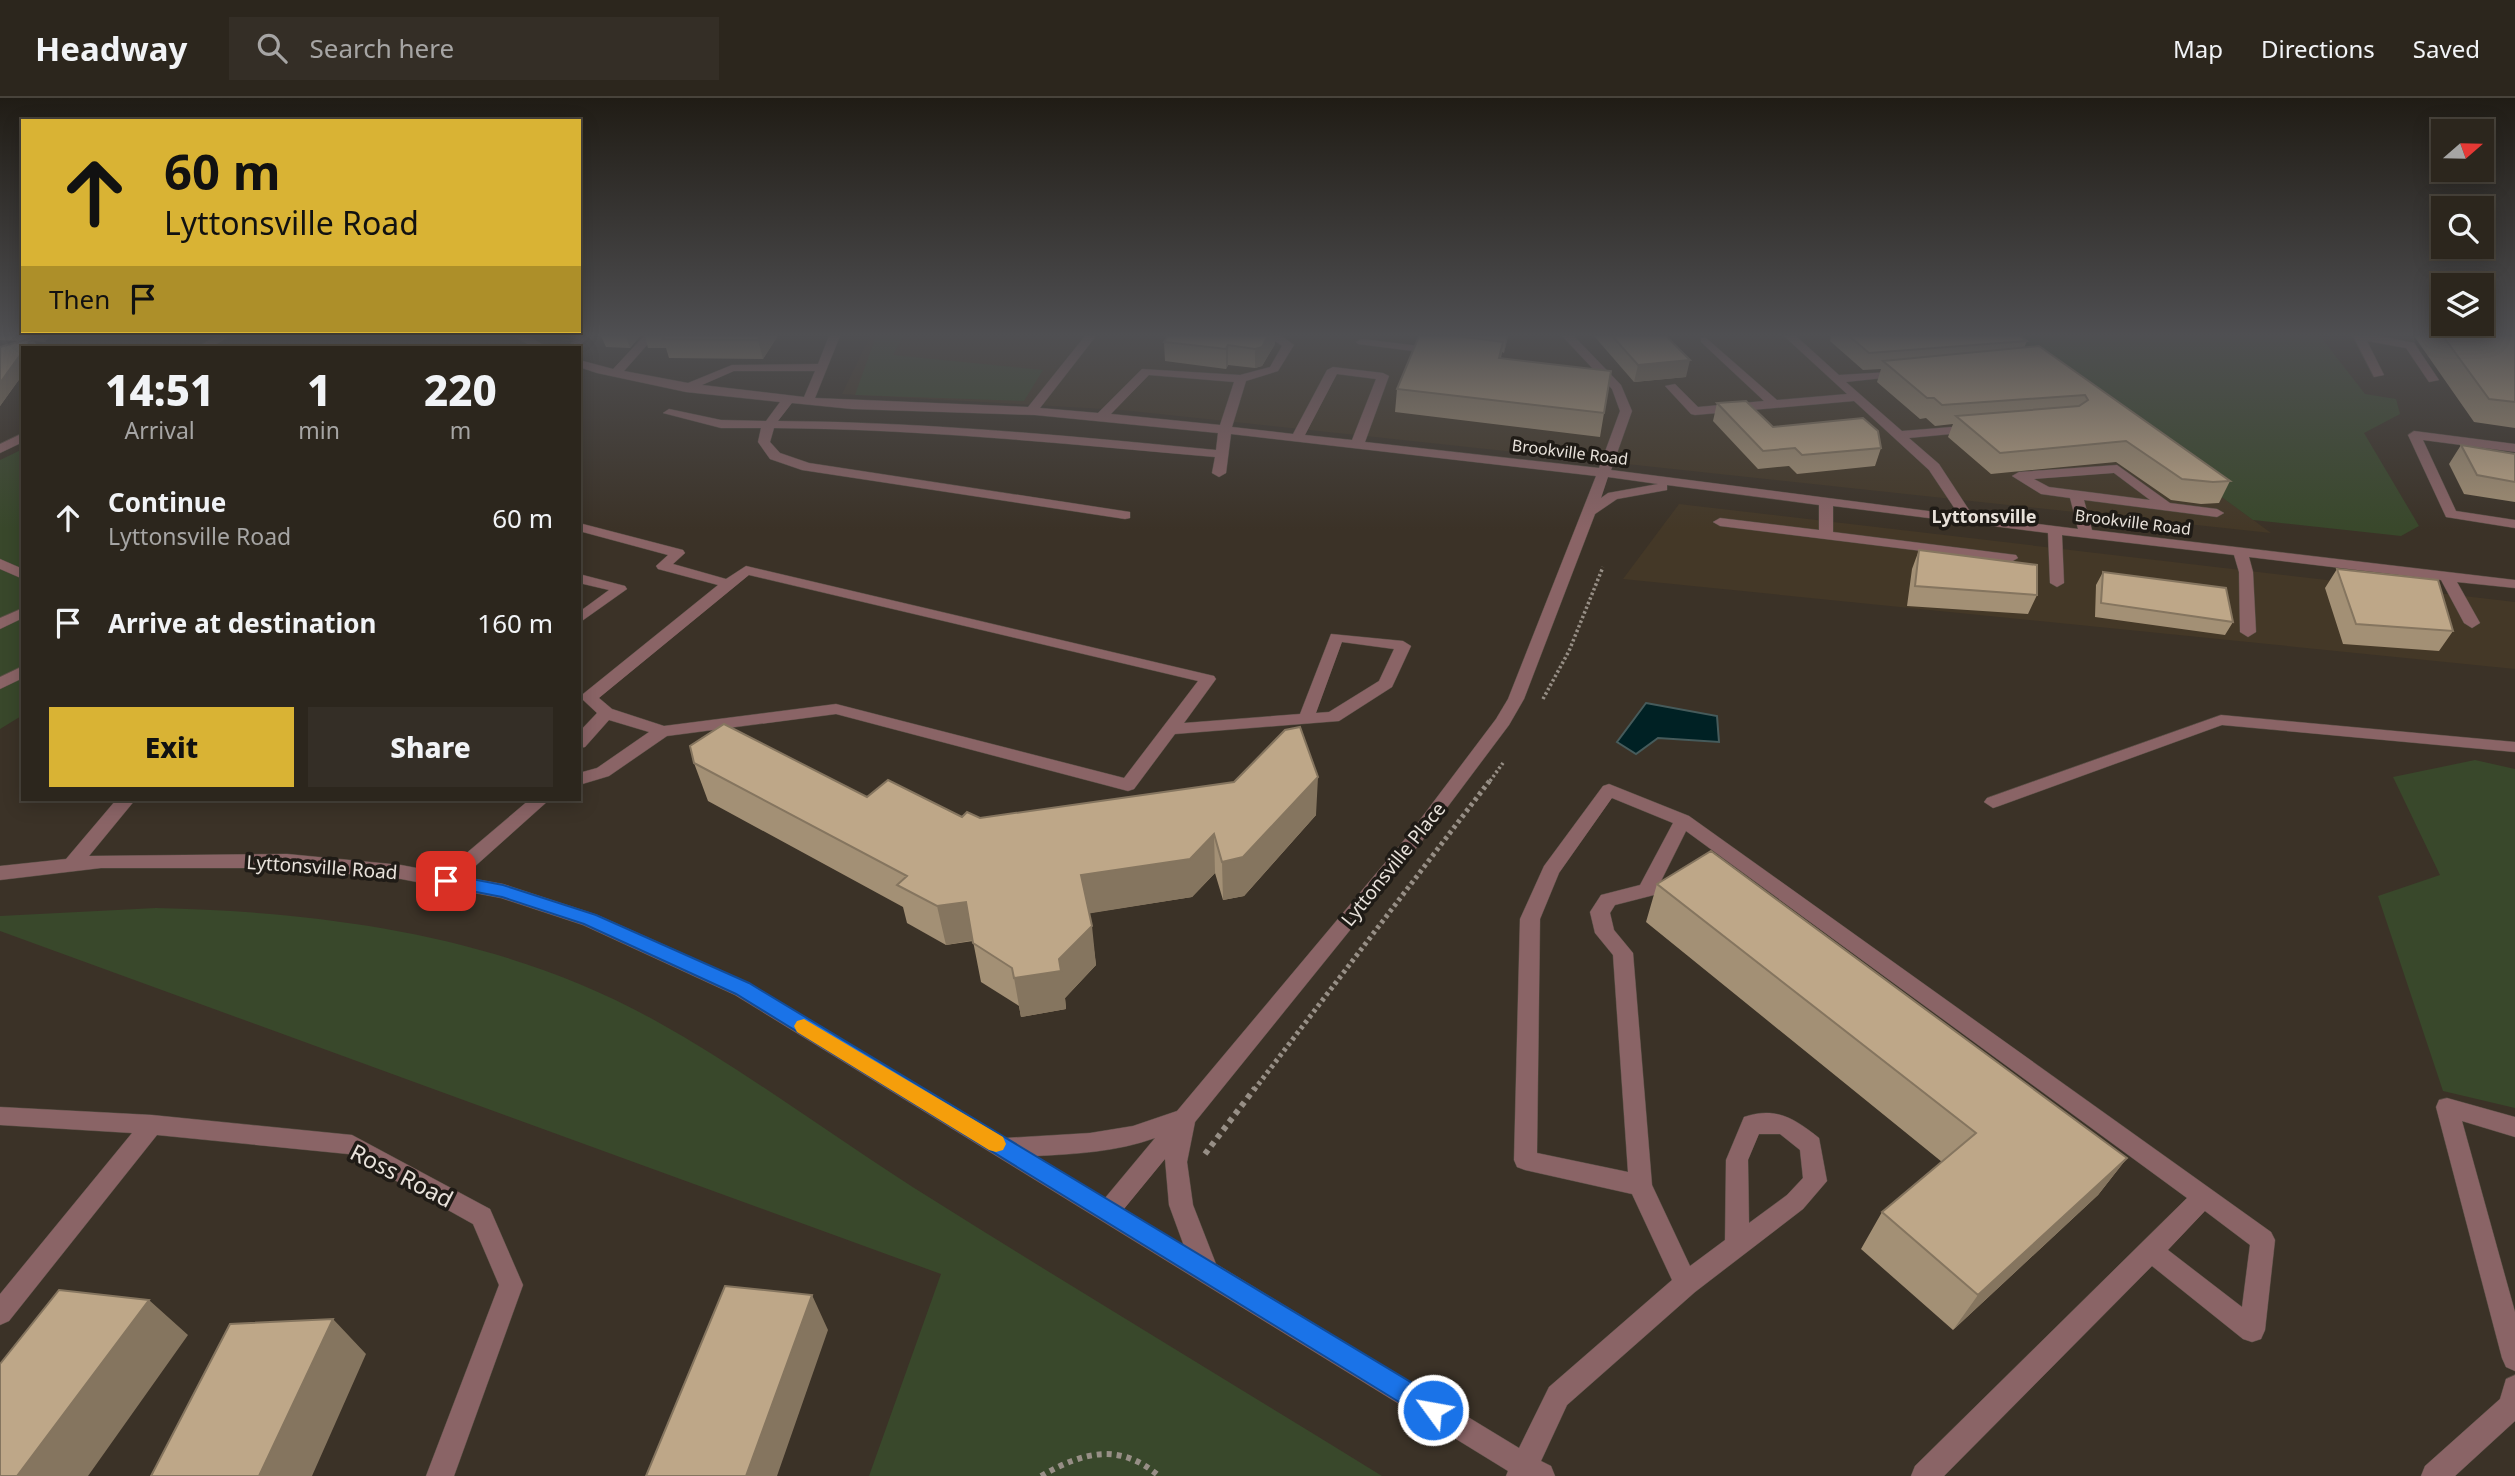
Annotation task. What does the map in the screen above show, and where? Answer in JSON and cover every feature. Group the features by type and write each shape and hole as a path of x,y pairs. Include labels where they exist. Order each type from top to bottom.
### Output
{"street":[{"path":"788,400 768,426 764,442 775,456 807,467 1125,515"},
{"name":"Brookville Road","path":"801,400 1031,411 1225,429 2515,584"},
{"path":"1031,411 1040,400"},
{"path":"1102,416 1117,400"},
{"path":"1219,473 1225,429 1234,400"},
{"path":"1297,438 1317,400"},
{"path":"1357,445 1374,400"},
{"name":"Lyttonsville Place","path":"1108,1212 1416,837 1503,721 1516,699 1606,473 1625,418 1624,400"},
{"path":"1685,400 1696,411 1823,400"},
{"path":"1769,400 1774,405"},
{"path":"1860,400 1879,424 1899,435 1934,467 1969,520"},
{"path":"669,413 721,424 846,425 1049,438 1221,454"},
{"path":"1899,435 1980,428"},
{"path":"2515,448 2414,435 2451,514 2515,524"},
{"path":"0,449 21,438"},
{"path":"2167,507 2117,470 2019,477 2046,491 2167,507 2217,513"},
{"path":"1591,511 1613,496 1641,489 1688,484"},
{"path":"2076,495 2086,534"},
{"path":"1826,502 1826,535"},
{"path":"1720,522 2011,558"},
{"path":"581,528 678,553 663,566 729,584"},
{"path":"2055,530 2057,583"},
{"path":"2240,552 2246,572 2248,632"},
{"path":"0,563 21,574"},
{"path":"581,778 603,772 629,752 663,732 836,709 1128,785 1208,679 746,570 584,699 606,713 663,732"},
{"path":"2447,577 2472,623"},
{"path":"581,579 620,589 581,618"},
{"path":"0,624 21,613"},
{"path":"1168,729 1306,719 1333,717 1386,684 1403,646 1336,637 1306,719"},
{"path":"0,684 21,672"},
{"path":"581,741 606,713"},
{"path":"1993,802 2221,720 2515,747"},
{"path":"1640,1185 1525,1160 1531,919 1551,871 1609,790 1683,820 2263,1240 2252,1330 2151,1251"},
{"path":"72,864 125,801"},
{"path":"446,881 539,801"},
{"path":"1683,820 1647,890 1608,900 1600,912 1605,933 1623,953 1640,1185 1686,1284"},
{"name":"Lyttonsville Road","path":"0,873 72,864 287,861 401,872 503,891 590,920 742,989 1206,1271 1528,1472"},
{"path":"2515,1126 2447,1107 2515,1358"},
{"name":"Ross Road","path":"0,1116 152,1125 352,1146 482,1217 511,1285 440,1476"},
{"path":"1003,1148 1090,1143 1133,1136 1185,1118"},
{"path":"1185,1118 1176,1162 1181,1205 1206,1271"},
{"path":"1528,1472 1558,1396 1686,1284 1737,1248 1795,1202 1815,1181 1811,1145 1784,1124 1752,1124 1737,1160 1737,1248"},
{"path":"0,1313 152,1125"},
{"path":"1925,1476 2204,1197"},
{"path":"2435,1476 2511,1406 2515,1388"}],"path":[{"path":"1539,706 1569,651 1604,567"},
{"path":"1200,1164 1509,754"},
{"path":"1041,1476 1067,1461 1096,1452 1125,1454 1159,1476"}],"shaded area":[{"path":"952,400 2090,400 2271,533 1122,410"},
{"path":"1679,504 2515,602 2515,669 1623,579"}],"green space":[{"path":"2090,400 2396,400 2400,414 2364,433 2419,526 2401,536 2253,520"},
{"path":"21,450 21,716 0,729 0,460"},
{"path":"2475,760 2515,769 2515,1108 2443,1091 2378,896 2440,875 2393,777"},
{"path":"156,908 285,915 414,934 538,968 598,992 692,1042 935,1201 1382,1476 869,1476 941,1274 0,931 0,916"}],"water":[{"path":"1646,703 1717,716 1719,742 1658,738 1636,754 1617,742"}],"building":[{"path":"1495,400 1606,400 1604,413"},
{"path":"1937,400 2009,400 1942,405"},
{"path":"2088,400 2116,400 2230,481 2182,479 2126,441 2000,453 1956,416 2079,406"},
{"path":"1746,401 1773,427 1863,418 1878,431 1881,448 1802,455 1795,448 1763,451 1717,403"},
{"path":"2461,445 2515,454 2515,482 2477,475"},
{"path":"1919,550 2037,565 2037,595 1915,586"},
{"path":"2337,569 2438,580 2453,631 2356,624"},
{"path":"2103,572 2226,588 2233,622 2101,603"},
{"path":"724,724 867,797 888,780 962,817 967,812 980,818 1234,782 1285,730 1300,727 1318,777 1243,857 1222,862 1214,834 1190,859 1081,875 1092,926 1059,959 1061,971 1014,978 1012,968 973,943 966,902 937,906 897,885 907,876 694,763 690,746"},
{"path":"1711,851 2127,1158 1978,1295 1882,1212 1976,1133 1657,884"},
{"path":"725,1286 812,1295 746,1476 646,1476"},
{"path":"59,1290 149,1300 17,1476 0,1476 0,1364"},
{"path":"333,1319 259,1476 151,1476 230,1324"}],"slow traffic":[{"path":"804,1026 996,1144"}],"district":[{"name":"Lyttonsville","path":"1984,516"}],"route":[{"path":"446,881 503,891 590,920 742,989 1433,1410"}]}
